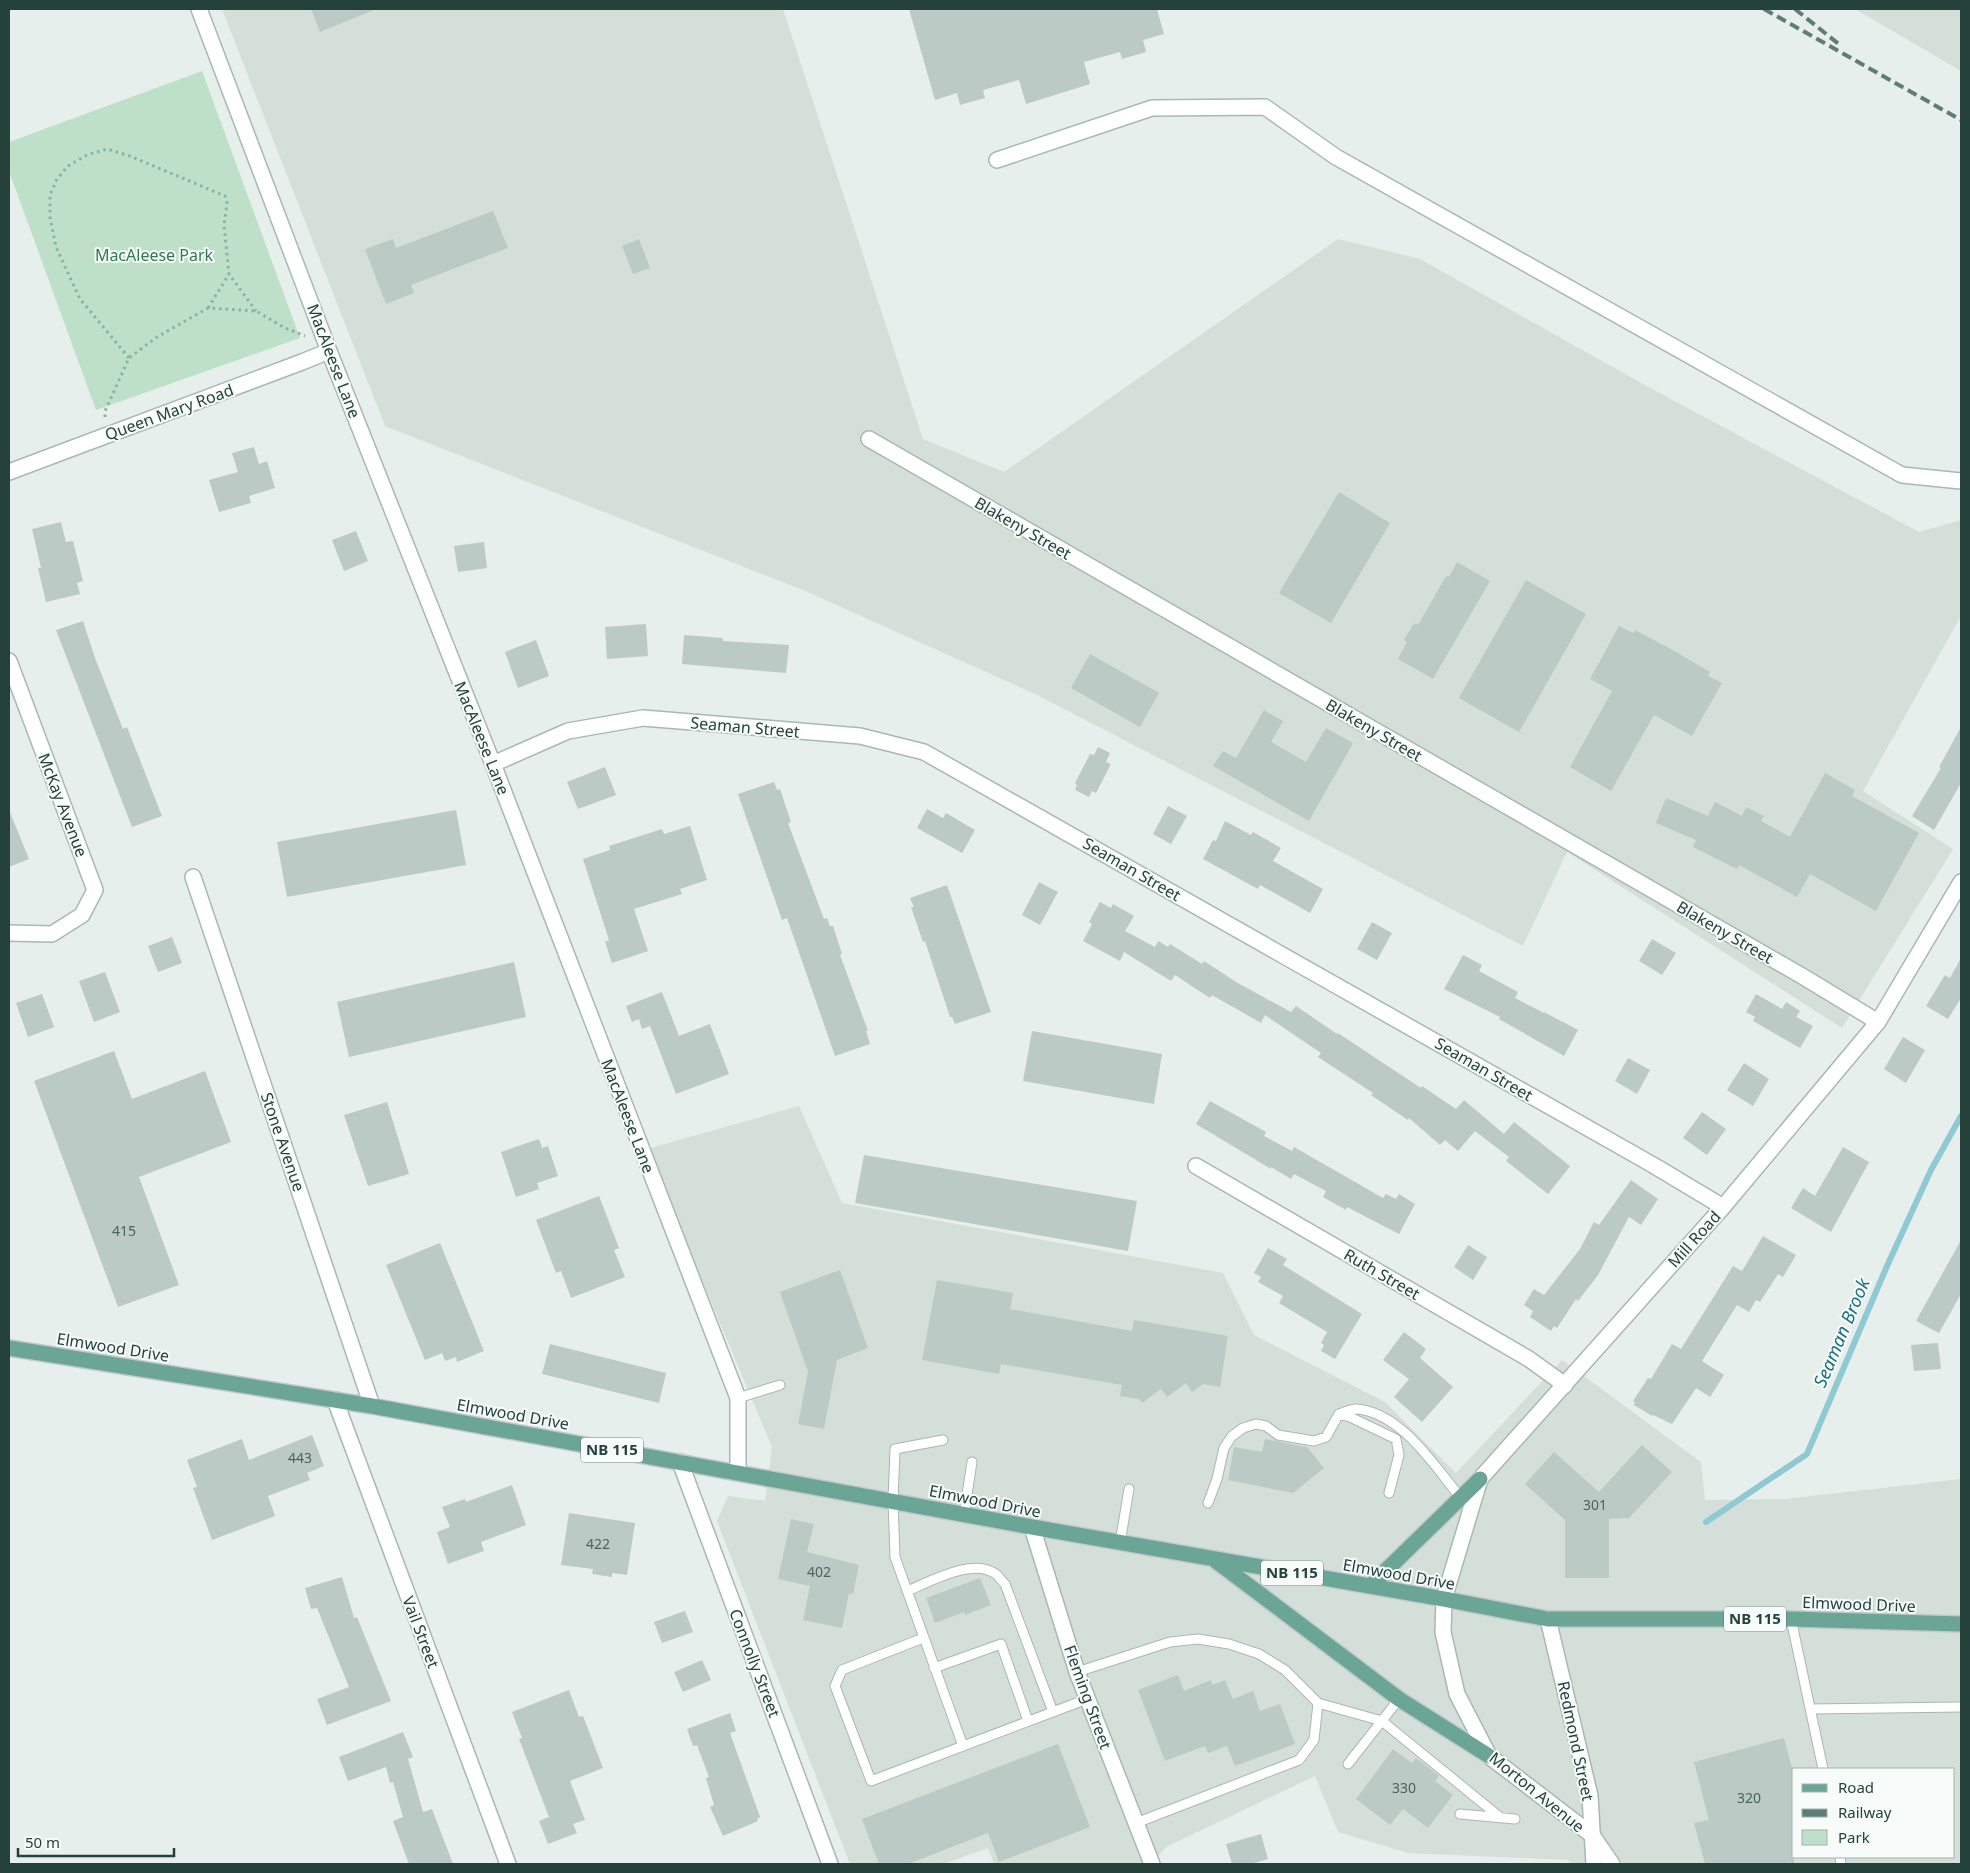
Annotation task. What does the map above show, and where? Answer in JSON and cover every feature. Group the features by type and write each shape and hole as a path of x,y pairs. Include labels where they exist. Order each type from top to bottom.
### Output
{"main road":[{"name":"Elmwood Drive","path":"9,1348 372,1406 1032,1528 1444,1599 1548,1619 1791,1619 1961,1624"},
{"path":"1370,1586 1480,1479"},
{"path":"1213,1559 1399,1699 1489,1756"}],"street":[{"name":"MacAleese Lane","path":"199,9 329,350 493,764 738,1398 738,1473"},
{"path":"997,160 1152,108 1265,107 1336,157 1902,475 1961,481"},
{"name":"Queen Mary Road","path":"9,472 302,362 329,350"},
{"name":"Blakeny Street","path":"869,439 1785,966 1878,1022"},
{"name":"McKay Avenue","path":"9,661 95,890 82,916 52,934 9,933"},
{"name":"Seaman Street","path":"493,764 568,731 643,718 860,736 924,752 1645,1160 1723,1207"},
{"name":"Stone Avenue","path":"193,877 372,1406"},
{"name":"Mill Road","path":"1444,1599 1480,1479 1723,1207 1878,1022 1961,882"},
{"name":"Ruth Street","path":"1196,1166 1529,1359 1565,1385"},
{"name":"Vail Street","path":"335,1400 508,1864"},
{"name":"Connolly Street","path":"680,1462 830,1864"},
{"name":"Fleming Street","path":"1032,1528 1077,1672 1152,1864"},
{"name":"Morton Avenue","path":"1444,1599 1443,1632 1457,1694 1489,1756 1592,1835 1612,1864"},
{"name":"Redmond Street","path":"1548,1619 1590,1796 1594,1864"}],"lane":[{"path":"738,1398 780,1385"},
{"path":"1208,1503 1217,1479 1224,1448 1232,1436 1243,1428 1256,1424 1266,1426 1278,1435 1314,1442 1326,1437 1338,1414 1356,1409 1374,1413 1394,1424 1415,1442 1461,1498"},
{"path":"1338,1414 1350,1417 1396,1439 1399,1454 1389,1493"},
{"path":"943,1440 895,1449 893,1501 895,1557 963,1746"},
{"path":"964,1514 972,1462"},
{"path":"1120,1543 1129,1489"},
{"path":"907,1591 960,1569 980,1568 996,1574 1004,1584 1053,1712"},
{"path":"1791,1619 1823,1768"},
{"path":"923,1638 842,1670 835,1686 871,1781 1087,1699"},
{"path":"1077,1672 1170,1642 1198,1639 1229,1644 1260,1654 1285,1670 1318,1703 1382,1721 1502,1818"},
{"path":"934,1668 1001,1644 1028,1721"},
{"path":"1348,1764 1399,1699"},
{"path":"1136,1823 1299,1760 1314,1740 1318,1703"},
{"path":"1811,1709 1961,1707"},
{"path":"1460,1814 1516,1819"}],"path":[{"path":"129,358 80,300 56,247 50,217 50,195 57,179 68,166 87,156 107,149 130,156 225,196 228,203 224,226 229,274 256,311 285,328 304,336 322,330"},
{"path":"106,436 105,411 129,358 157,337 208,308 229,274"},
{"path":"208,308 256,311"}],"shaded area":[{"path":"222,9 783,9 923,439 1004,472 1338,239 1420,259 1652,389 1919,532 1961,520 1961,616 1863,791 1953,849 1842,1028 1567,852 1523,946 1033,693 803,590 385,426"},
{"path":"1855,9 1961,9 1961,71"},
{"path":"799,1106 842,1203 1223,1273 1254,1335 1385,1402 1456,1473 1562,1360 1701,1462 1705,1500 1785,1499 1961,1479 1961,1864 1570,1864 1569,1860 1408,1853 1338,1832 1315,1776 1166,1847 1152,1864 994,1864 988,1848 943,1864 850,1864 717,1521 728,1496 765,1501 772,1447 647,1149"}],"green space":[{"name":"MacAleese Park","path":"202,71 300,338 96,410 9,171 9,142"}],"building":[{"path":"311,9 376,9 320,32"},
{"path":"909,9 1157,9 1164,34 1143,40 1146,52 1122,59 1120,52 1084,62 1090,84 1026,104 1019,80 983,90 985,98 960,105 957,93 935,100"},
{"path":"493,211 508,248 411,285 414,293 386,304 365,249 393,239 396,248"},
{"path":"639,239 650,268 633,274 622,246"},
{"path":"254,447 259,464 267,461 275,488 249,496 251,503 219,512 209,480 238,472 232,453"},
{"path":"1339,492 1390,523 1331,623 1279,593"},
{"path":"61,522 66,542 73,541 83,581 77,583 80,594 46,602 32,529"},
{"path":"356,531 368,561 344,571 332,540"},
{"path":"484,542 487,568 458,572 454,546"},
{"path":"1457,562 1490,581 1433,679 1398,659 1407,642 1404,640 1414,623 1418,625 1446,576 1449,577"},
{"path":"1526,580 1586,614 1519,732 1459,698"},
{"path":"83,621 95,658 123,729 127,727 162,816 132,827 56,630"},
{"path":"646,624 648,656 607,659 605,627"},
{"path":"1619,626 1633,633 1635,630 1669,648 1710,672 1708,676 1722,683 1692,736 1654,715 1611,791 1570,767 1612,691 1590,679"},
{"path":"684,635 723,638 723,641 789,645 786,673 682,664"},
{"path":"536,640 549,676 518,688 505,652"},
{"path":"1090,654 1159,693 1140,727 1071,688"},
{"path":"1264,710 1283,721 1271,742 1306,762 1326,728 1353,743 1309,821 1213,766 1223,751 1236,758"},
{"path":"1961,727 1961,783 1934,830 1912,816 1941,768 1939,767"},
{"path":"1098,747 1110,753 1106,762 1111,764 1096,793 1092,791 1089,797 1075,790 1077,785 1075,783 1090,754 1094,755"},
{"path":"605,767 616,795 578,809 567,782"},
{"path":"1825,773 1855,790 1852,796 1919,833 1876,911 1810,874 1797,897 1739,865 1737,869 1693,847 1696,840 1656,823 1666,798 1708,816 1715,802 1742,816 1746,807 1764,816 1761,821 1790,837"},
{"path":"774,782 777,790 780,789 791,822 788,823 824,919 827,918 830,926 833,926 842,954 840,955 868,1031 866,1031 870,1044 835,1056 787,918 782,920 738,794"},
{"path":"1168,806 1187,816 1171,844 1153,834"},
{"path":"927,809 943,818 946,813 975,830 962,853 917,828"},
{"path":"9,810 29,859 9,867"},
{"path":"456,810 466,865 287,897 277,842"},
{"path":"1225,821 1251,835 1253,832 1281,848 1273,861 1323,889 1310,913 1260,885 1258,889 1203,859 1213,840 1216,841"},
{"path":"690,826 707,880 680,889 682,894 634,909 648,951 612,963 605,942 609,940 583,859 610,850 609,846 662,829 664,834"},
{"path":"1039,882 1058,892 1040,925 1022,915"},
{"path":"947,885 991,1012 955,1024 952,1017 950,1017 925,941 923,942 911,907 914,907 910,898"},
{"path":"1100,902 1111,908 1113,904 1134,916 1125,931 1155,947 1158,941 1168,947 1170,944 1202,964 1204,961 1236,982 1291,1012 1296,1006 1456,1109 1464,1100 1504,1134 1514,1122 1570,1166 1548,1194 1506,1161 1509,1157 1475,1131 1458,1151 1445,1140 1440,1145 1409,1118 1408,1120 1371,1095 1373,1093 1318,1057 1321,1053 1265,1015 1261,1023 1212,995 1210,998 1175,975 1171,981 1124,952 1120,961 1083,941 1092,924 1089,922"},
{"path":"1372,922 1392,933 1377,960 1357,949"},
{"path":"172,937 182,963 158,972 148,946"},
{"path":"1652,939 1676,953 1662,975 1639,961"},
{"path":"1463,955 1482,965 1479,971 1518,992 1515,998 1578,1030 1564,1056 1499,1019 1500,1017 1444,989"},
{"path":"1961,958 1961,998 1948,1019 1926,1006 1945,975 1950,978"},
{"path":"514,962 526,1017 349,1057 337,1002"},
{"path":"105,972 120,1012 94,1022 79,981"},
{"path":"662,992 679,1036 710,1024 729,1074 676,1094 650,1026 642,1029 639,1019 632,1022 626,1006"},
{"path":"42,994 54,1027 28,1037 16,1003"},
{"path":"1756,994 1782,1009 1786,1002 1800,1011 1796,1017 1813,1026 1800,1048 1753,1021 1755,1017 1746,1012"},
{"path":"1032,1031 1162,1054 1154,1104 1023,1081"},
{"path":"1903,1037 1925,1050 1906,1083 1884,1069"},
{"path":"114,1051 132,1099 205,1071 231,1142 139,1177 179,1285 118,1307 34,1081"},
{"path":"1628,1058 1650,1070 1637,1094 1615,1081"},
{"path":"1744,1063 1769,1079 1753,1106 1727,1090"},
{"path":"1210,1101 1266,1132 1264,1136 1292,1151 1294,1147 1383,1198 1386,1194 1396,1199 1399,1194 1415,1204 1399,1234 1347,1207 1346,1210 1323,1197 1326,1191 1294,1174 1291,1179 1271,1167 1271,1169 1196,1124"},
{"path":"387,1102 409,1174 368,1186 344,1115"},
{"path":"1702,1112 1726,1129 1707,1155 1683,1138"},
{"path":"539,1139 542,1148 548,1146 558,1176 537,1183 539,1189 516,1197 501,1152"},
{"path":"1843,1147 1869,1162 1831,1232 1791,1208 1803,1188 1815,1196"},
{"path":"864,1155 1137,1201 1128,1251 855,1203"},
{"path":"1631,1180 1658,1199 1641,1225 1629,1217 1598,1275 1578,1301 1576,1299 1557,1328 1554,1326 1551,1331 1530,1317 1533,1311 1524,1305 1534,1289 1544,1295 1580,1249 1594,1222 1599,1225"},
{"path":"599,1196 619,1248 614,1250 625,1277 571,1298 561,1271 556,1273 536,1220"},
{"path":"1763,1236 1796,1255 1783,1277 1778,1274 1760,1302 1756,1300 1749,1312 1737,1305 1702,1361 1724,1375 1710,1397 1696,1388 1672,1424 1652,1416 1634,1405 1633,1401 1648,1378 1651,1379 1672,1344 1681,1349 1733,1266 1742,1271"},
{"path":"1961,1240 1961,1294 1939,1333 1916,1321"},
{"path":"440,1243 484,1351 457,1362 456,1357 445,1361 442,1353 425,1360 386,1265"},
{"path":"1468,1245 1487,1257 1473,1280 1454,1267"},
{"path":"1268,1248 1287,1259 1283,1265 1362,1314 1335,1359 1321,1351 1324,1345 1321,1343 1327,1332 1279,1303 1283,1296 1258,1282 1261,1277 1254,1273"},
{"path":"840,1270 868,1348 837,1360 824,1429 798,1424 808,1372 780,1292"},
{"path":"937,1280 1013,1293 1010,1309 1132,1331 1134,1320 1228,1336 1220,1387 1203,1384 1192,1392 1186,1383 1167,1397 1161,1389 1142,1403 1139,1399 1120,1396 1122,1385 1001,1364 999,1374 922,1360"},
{"path":"1404,1332 1426,1349 1420,1358 1453,1387 1422,1422 1394,1397 1409,1379 1383,1360"},
{"path":"1938,1343 1941,1369 1914,1371 1911,1345"},
{"path":"550,1344 666,1373 659,1403 542,1374"},
{"path":"312,1435 324,1466 307,1473 310,1480 268,1496 275,1516 212,1540 193,1488 197,1487 187,1460 242,1439 249,1460"},
{"path":"1265,1439 1307,1447 1324,1468 1293,1493 1228,1480 1234,1447 1262,1452"},
{"path":"1642,1445 1672,1472 1629,1518 1609,1519 1609,1578 1565,1578 1565,1520 1525,1484 1554,1452 1599,1492"},
{"path":"512,1485 526,1525 481,1542 484,1551 448,1564 437,1532 450,1527 442,1507 465,1499 466,1502"},
{"path":"569,1513 635,1523 627,1575 612,1573 612,1577 592,1574 593,1569 561,1565"},
{"path":"791,1519 814,1524 807,1552 859,1565 853,1594 849,1593 842,1628 803,1620 810,1586 778,1579"},
{"path":"342,1577 354,1618 357,1617 391,1701 327,1725 317,1699 349,1687 317,1608 311,1609 305,1588"},
{"path":"980,1578 991,1605 965,1615 964,1612 935,1623 926,1598"},
{"path":"685,1611 693,1632 662,1643 654,1622"},
{"path":"702,1660 711,1680 683,1692 674,1672"},
{"path":"1178,1675 1184,1691 1211,1680 1212,1685 1225,1680 1233,1699 1253,1691 1260,1711 1280,1704 1295,1744 1235,1766 1227,1746 1208,1753 1205,1746 1165,1761 1138,1690"},
{"path":"569,1690 579,1717 583,1716 603,1768 570,1781 585,1820 573,1824 577,1833 548,1844 539,1821 549,1817 519,1739 522,1738 512,1712"},
{"path":"730,1713 736,1731 730,1733 760,1817 757,1819 758,1821 723,1836 710,1807 714,1805 706,1778 709,1777 697,1745 693,1746 687,1729"},
{"path":"403,1732 413,1757 408,1759 423,1812 432,1809 453,1864 409,1864 393,1821 403,1817 393,1782 390,1783 386,1767 348,1781 339,1757"},
{"path":"1784,1738 1792,1768 1792,1858 1794,1858 1794,1864 1705,1864 1694,1823 1709,1820 1694,1762"},
{"path":"1058,1744 1090,1827 999,1862 988,1833 908,1864 879,1864 862,1819"},
{"path":"1393,1749 1412,1763 1416,1758 1439,1776 1435,1781 1453,1795 1428,1828 1403,1809 1390,1825 1356,1799"},
{"path":"1261,1834 1268,1859 1251,1864 1232,1864 1226,1844"}],"waterway":[{"name":"Seaman Brook","path":"1706,1522 1807,1454 1887,1266 1931,1170 1961,1116"}],"railway":[{"path":"1764,9 1961,120"},
{"path":"1795,9 1840,45"}]}
